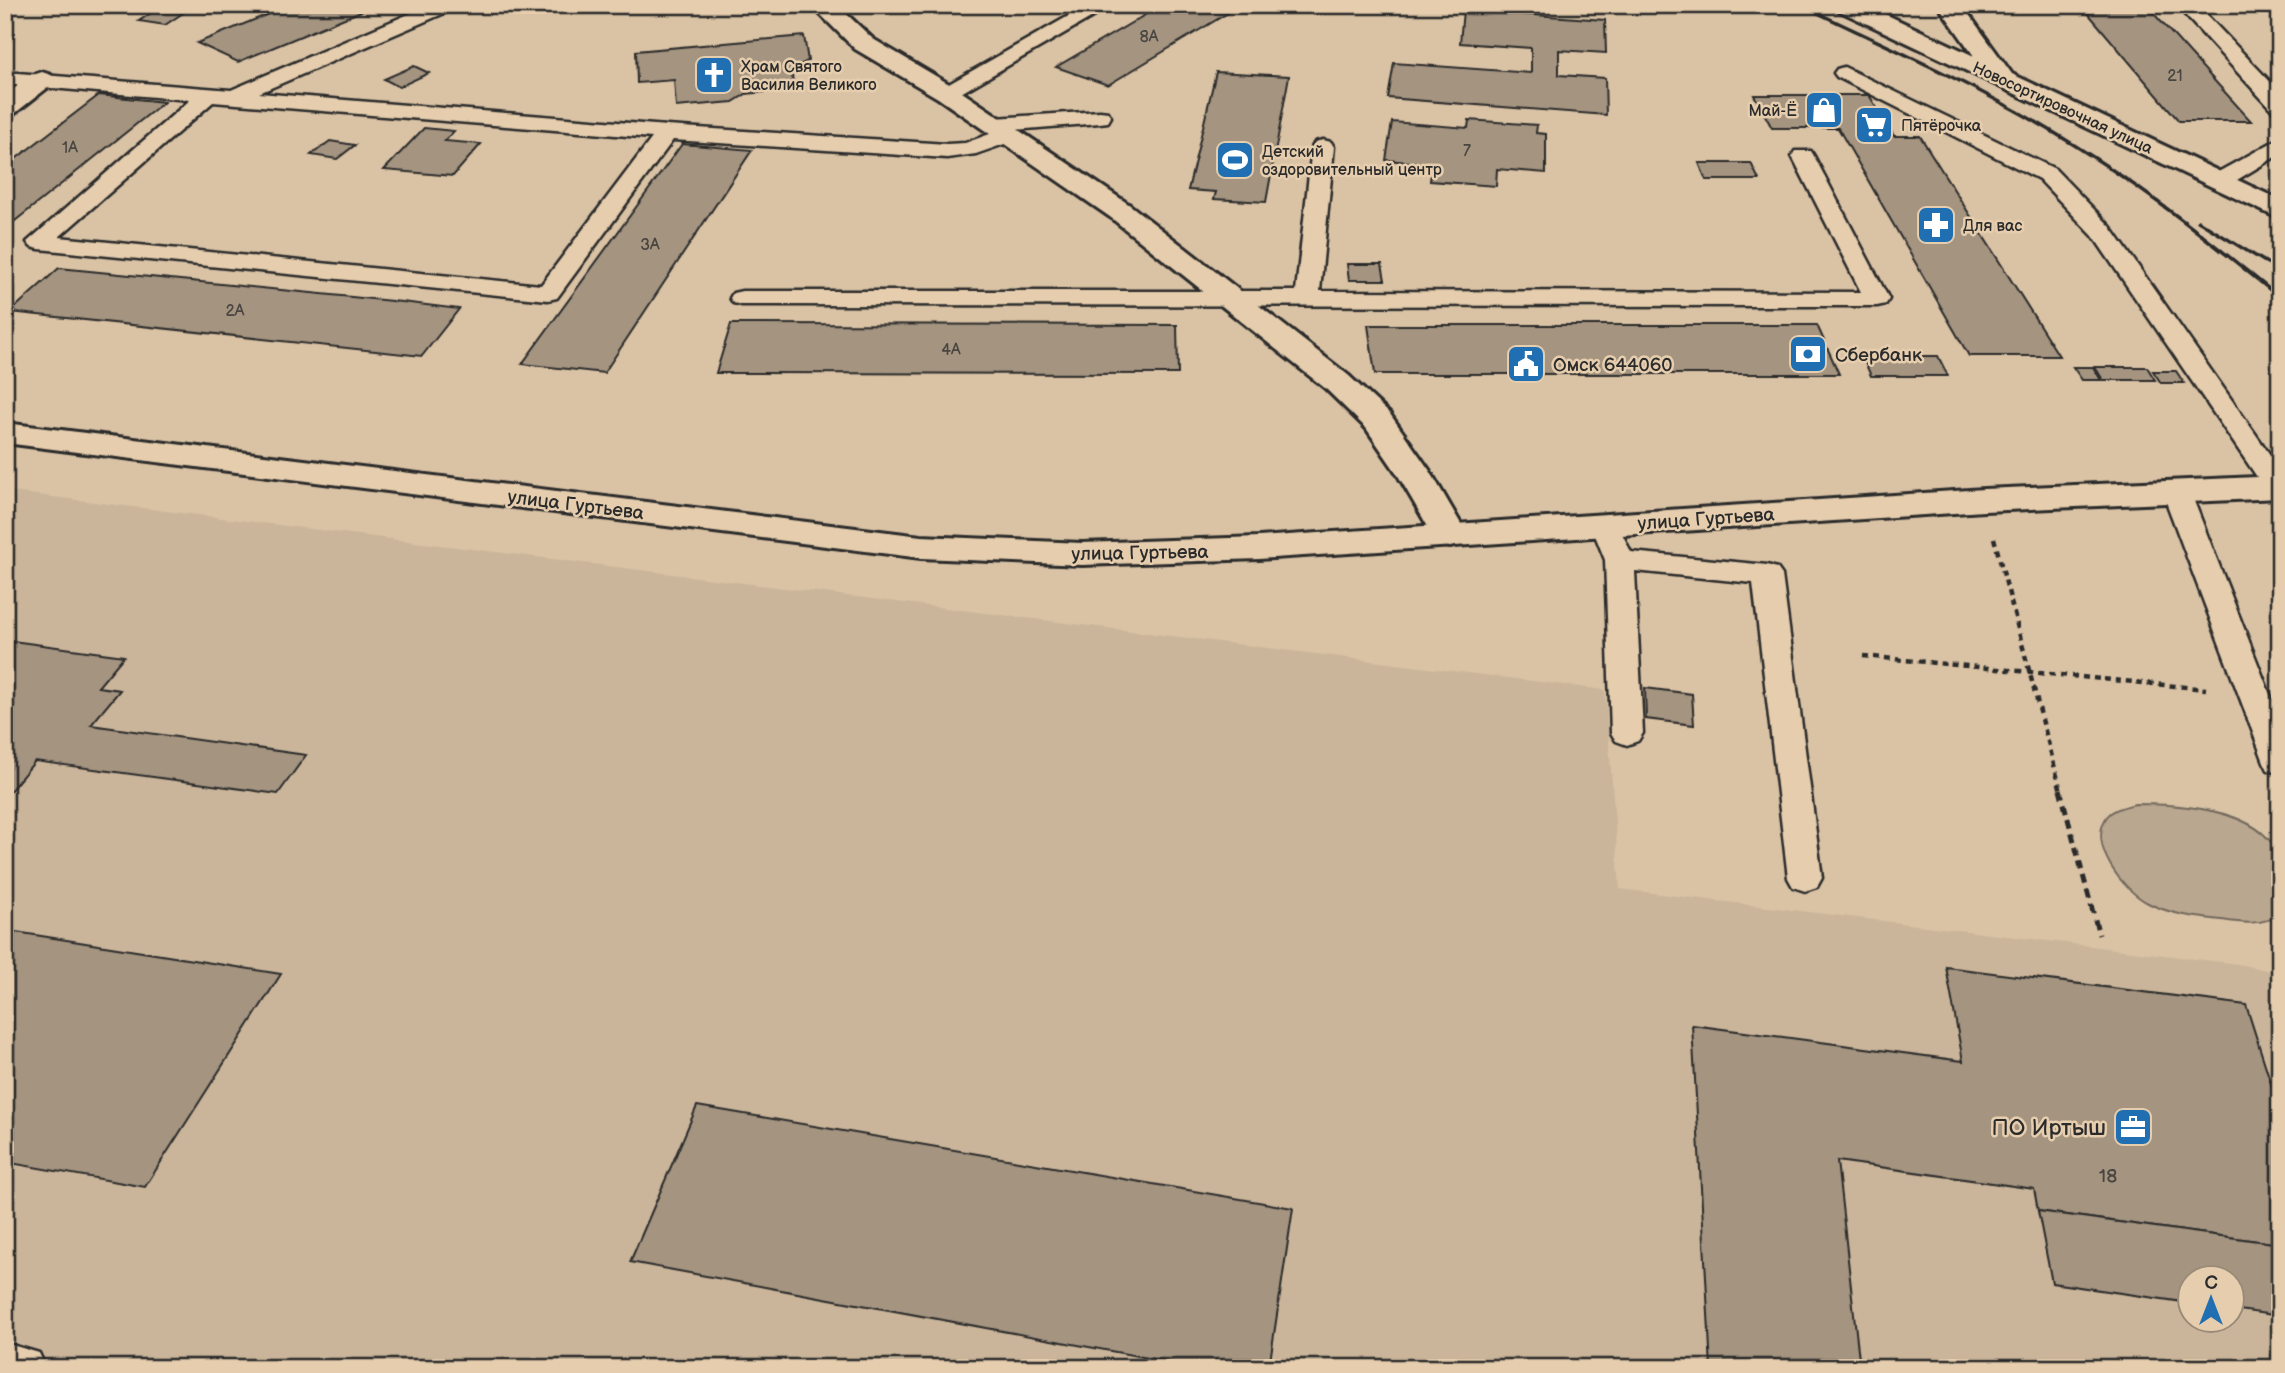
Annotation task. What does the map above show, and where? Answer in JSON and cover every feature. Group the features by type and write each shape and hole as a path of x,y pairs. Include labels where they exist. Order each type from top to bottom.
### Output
{"street":[{"path":"823,5 864,44 947,93 1120,211 1235,299 1337,383 1378,421 1413,471 1450,536"},
{"name":"Новосортировочная улица","path":"1846,5 2280,211"},
{"path":"1950,5 2003,79"},
{"path":"5,108 41,80"},
{"name":"улица Гуртьева","path":"5,433 921,547 1082,554 1259,548 1984,500 2279,487"}],"lane":[{"path":"235,95 447,5"},
{"path":"947,93 1103,5"},
{"path":"2186,5 2280,105"},
{"path":"1844,73 2047,174 2070,195 2102,231 2279,487"},
{"path":"5,78 235,95 667,133 947,151 968,149 1001,130 1100,117"},
{"path":"210,93 39,242 548,293 667,133"},
{"path":"2219,181 2280,145"},
{"path":"1307,299 1323,148"},
{"path":"742,298 1877,299 1803,156"},
{"path":"2176,491 2280,762"},
{"path":"1605,525 1620,560 1627,733"},
{"path":"1620,560 1767,575 1805,878"},
{"path":"5,1364 24,1368"}],"path":[{"path":"1991,527 2099,935"},
{"path":"1863,656 2198,690 2226,685 2245,671"}],"shaded area":[{"path":"5,491 1605,690 1620,889 2238,964 2280,973 2280,1368 5,1368"},
{"path":"2135,804 2172,805 2215,812 2253,827 2268,839 2280,860 2280,914 2259,922 2237,922 2175,913 2139,897 2119,878 2111,866 2102,841 2106,818 2112,812"}],"building":[{"path":"163,5 195,5 165,25 139,21"},
{"path":"291,5 376,5 238,62 197,43"},
{"path":"1162,5 1241,5 1108,85 1056,67"},
{"path":"2081,5 2146,5 2251,121 2179,121"},
{"path":"1463,10 1605,20 1606,53 1559,50 1559,75 1605,78 1606,115 1388,98 1394,63 1531,73 1531,48 1460,43"},
{"name":"Храм Святого Василия Великого","path":"804,36 808,61 791,69 794,89 746,94 733,102 676,107 674,80 637,83 636,51"},
{"path":"414,66 429,73 399,87 384,79"},
{"name":"Детский оздоровительный центр","path":"1216,72 1289,76 1266,202 1214,199 1216,192 1188,190"},
{"path":"99,95 164,102 5,229 5,167"},
{"path":"1754,95 1869,95 1894,136 1920,136 2059,356 1969,356 1838,128 1772,128"},
{"path":"1469,120 1537,125 1536,133 1546,134 1546,173 1497,169 1496,186 1430,181 1432,164 1386,160 1392,122 1468,128"},
{"path":"424,128 454,131 445,141 481,144 453,176 384,170"},
{"path":"330,141 355,145 337,159 311,155"},
{"path":"682,144 752,150 604,373 522,364"},
{"path":"1699,163 1751,163 1759,180 1706,180"},
{"path":"1347,264 1382,264 1385,280 1349,280"},
{"path":"59,268 459,309 422,356 10,312"},
{"path":"731,324 1177,325 1178,374 716,373"},
{"path":"1368,325 1817,325 1839,374 1375,374"},
{"path":"1862,356 1938,356 1948,376 1871,376"},
{"path":"2073,367 2093,367 2101,380 2082,380"},
{"path":"2095,367 2147,367 2155,380 2103,380"},
{"path":"2153,371 2176,371 2184,383 2161,383"},
{"path":"5,640 124,656 98,687 120,690 91,725 306,755 278,794 35,761 5,797"},
{"path":"1645,688 1692,694 1694,725 1646,719"},
{"path":"16,932 281,974 145,1187 5,1162 5,946"},
{"path":"1946,967 2246,1005 2277,1102 2280,1102 2280,1227 2275,1226 2280,1244 2038,1211 2034,1189 1837,1161 1860,1368 1711,1368 1692,1025 1963,1061"},
{"path":"697,1106 1293,1208 1269,1368 1202,1368 630,1262"},
{"path":"2038,1211 2280,1244 2280,1316 2246,1311 2246,1264 2176,1264 2176,1301 2052,1283"}],"railway":[{"path":"1801,5 1957,80 2048,129 2167,209 2280,298"},
{"path":"2198,221 2280,271"}],"place":[{"name":"Храм Святого Василия Великого","path":"714,75"},
{"name":"Май-Ё","path":"1824,110"},
{"name":"Пятёрочка","path":"1874,125"},
{"name":"Детский оздоровительный центр","path":"1235,160"},
{"name":"Для вас","path":"1936,225"},
{"name":"Сбербанк","path":"1808,354"},
{"name":"Омск 644060","path":"1526,364"},
{"name":"ПО Иртыш","path":"2133,1127"}]}
